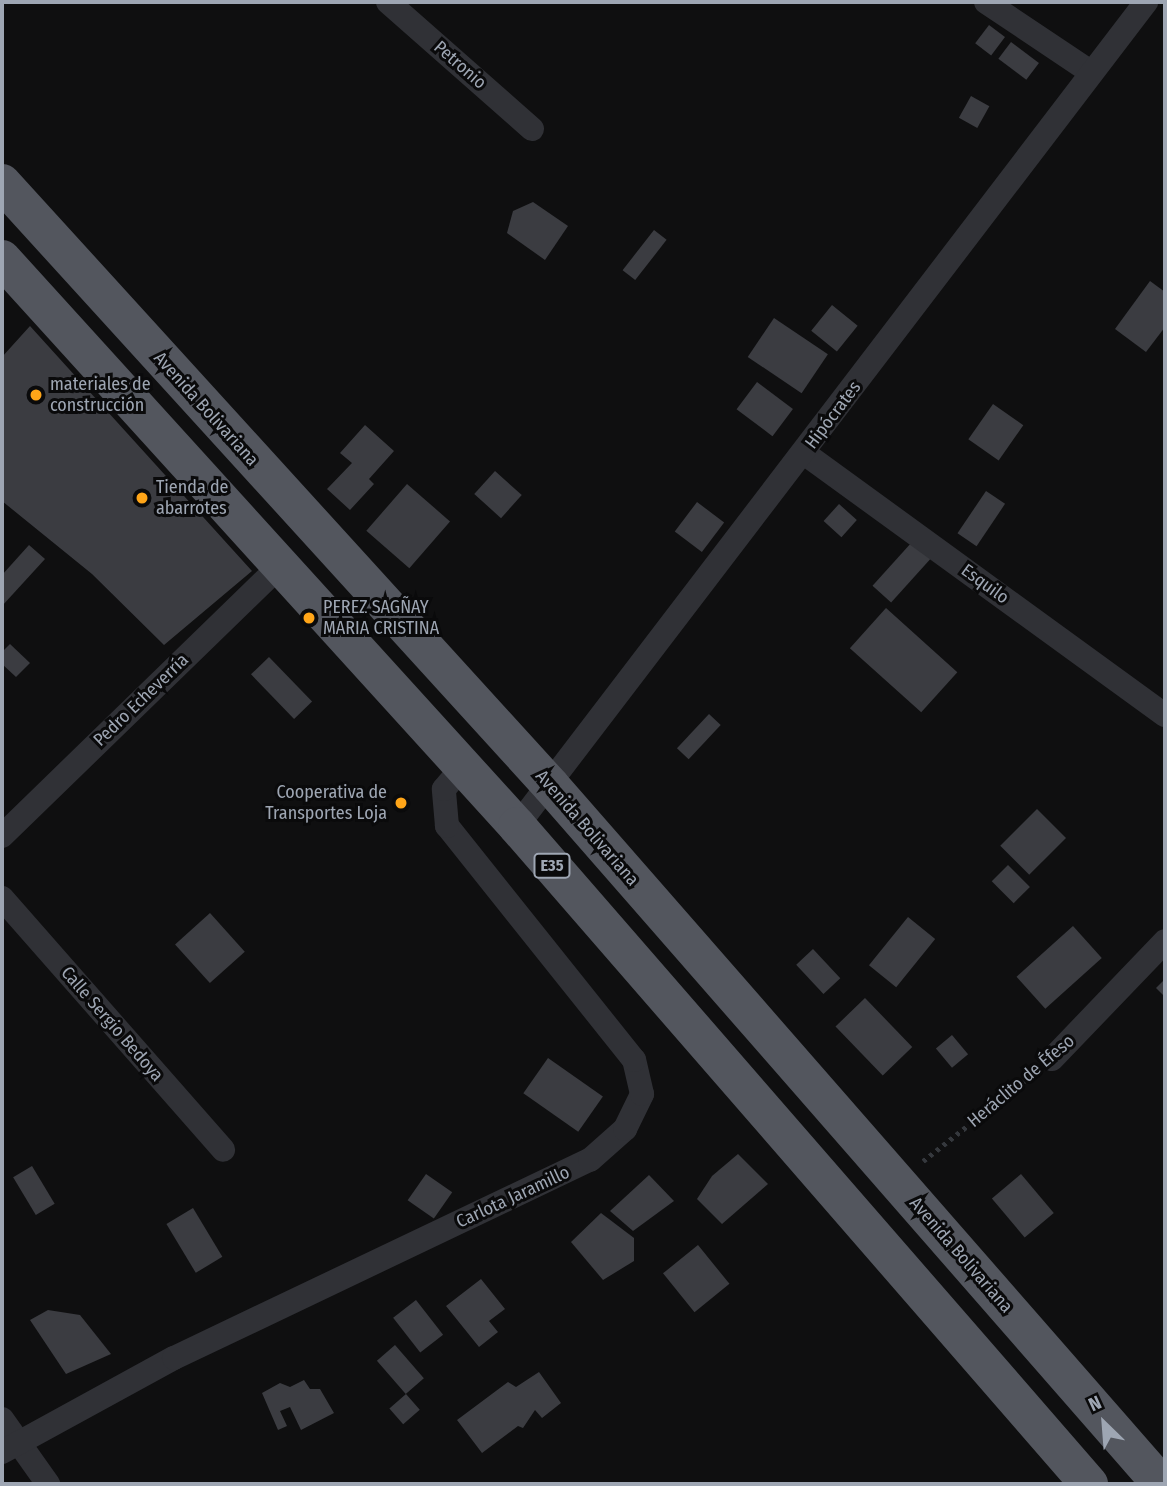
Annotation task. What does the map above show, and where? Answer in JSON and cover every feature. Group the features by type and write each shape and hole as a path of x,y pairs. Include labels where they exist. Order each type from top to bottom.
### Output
{"highway":[{"name":"Avenida Bolivariana","path":"2,183 551,786 1161,1484"},
{"name":"E35","path":"2,259 517,826 1089,1484"}],"street":[{"name":"Petronio","path":"388,2 532,129"},
{"path":"986,2 1089,71"},
{"name":"Hipócrates","path":"517,826 551,786 804,453 1089,71 1146,2"},
{"name":"Esquilo","path":"804,453 1165,715"},
{"name":"Pedro Echeverría","path":"2,836 281,565"},
{"name":"Carlota Jaramillo","path":"9,1446 174,1358 590,1160 625,1129 642,1094 634,1060 447,826 444,789 463,766"},
{"name":"Calle Sergio Bedoya","path":"2,898 223,1150"},
{"name":"Heráclito de Éfeso","path":"1052,1059 1165,941"},
{"path":"2,1419 9,1446 48,1484"}],"path":[{"name":"Heráclito de Éfeso","path":"898,1181 1052,1059"}],"building":[{"path":"989,25 1005,37 991,55 975,43"},
{"path":"1011,42 1039,63 1026,80 998,59"},
{"path":"971,96 989,106 977,128 959,118"},
{"path":"533,202 568,226 545,260 507,233 513,211"},
{"path":"654,230 667,240 635,280 623,270"},
{"path":"1150,281 1165,292 1165,327 1146,352 1115,329"},
{"path":"832,305 858,326 837,351 811,331"},
{"path":"774,318 828,354 802,393 748,357"},
{"path":"30,326 252,571 164,645 92,574 2,501 2,357"},
{"path":"757,382 793,409 772,436 737,409"},
{"path":"993,404 1023,425 999,460 968,439"},
{"path":"365,425 394,451 369,479 374,484 350,510 327,489 352,463 340,453"},
{"path":"495,471 522,495 501,518 474,494"},
{"path":"407,484 450,521 409,568 366,531"},
{"path":"986,491 1005,504 977,546 957,533"},
{"path":"697,502 724,522 702,552 675,532"},
{"path":"839,504 857,520 841,537 824,521"},
{"path":"912,542 931,559 891,603 873,586"},
{"path":"29,545 45,559 2,606 2,575"},
{"path":"886,608 957,672 921,712 850,648"},
{"path":"10,644 30,663 16,677 2,664 2,652"},
{"path":"269,657 312,702 294,719 251,674"},
{"path":"709,714 721,725 689,759 677,748"},
{"path":"1037,809 1066,838 1029,875 1000,846"},
{"path":"1008,865 1030,887 1014,903 992,881"},
{"path":"210,913 245,952 210,983 175,944"},
{"path":"908,917 935,939 896,987 869,965"},
{"path":"1073,926 1102,958 1045,1009 1017,977"},
{"path":"813,949 840,978 823,994 796,965"},
{"path":"1165,979 1165,997 1156,988"},
{"path":"865,998 912,1047 883,1075 836,1026"},
{"path":"952,1035 968,1054 952,1068 936,1048"},
{"path":"548,1058 603,1096 578,1132 523,1093"},
{"path":"738,1154 768,1184 722,1224 697,1199 712,1176"},
{"path":"32,1166 55,1204 36,1215 13,1177"},
{"path":"426,1174 452,1192 434,1219 408,1200"},
{"path":"1021,1174 1054,1213 1025,1237 992,1198"},
{"path":"649,1175 674,1201 633,1231 610,1211"},
{"path":"193,1208 222,1257 196,1273 166,1224"},
{"path":"601,1213 634,1238 634,1261 603,1280 571,1242"},
{"path":"698,1245 729,1284 694,1312 663,1273"},
{"path":"481,1279 505,1309 489,1321 498,1332 479,1347 446,1306"},
{"path":"416,1300 443,1335 420,1353 393,1318"},
{"path":"48,1310 80,1315 111,1354 66,1374 30,1320"},
{"path":"395,1345 424,1378 406,1394 377,1361"},
{"path":"539,1372 561,1403 542,1418 535,1410 523,1428 518,1426 482,1453 457,1420 508,1382 516,1387"},
{"path":"304,1380 310,1389 320,1389 334,1413 301,1430 290,1407 280,1411 287,1426 278,1430 262,1393 280,1383 290,1387"},
{"path":"406,1394 420,1410 403,1424 389,1408"}],"place":[{"name":"materiales de construcción","path":"36,395"},
{"name":"Tienda de abarrotes","path":"142,498"},
{"name":"PEREZ SAGÑAY MARIA CRISTINA","path":"309,618"},
{"name":"Cooperativa de Transportes Loja","path":"401,803"}]}
